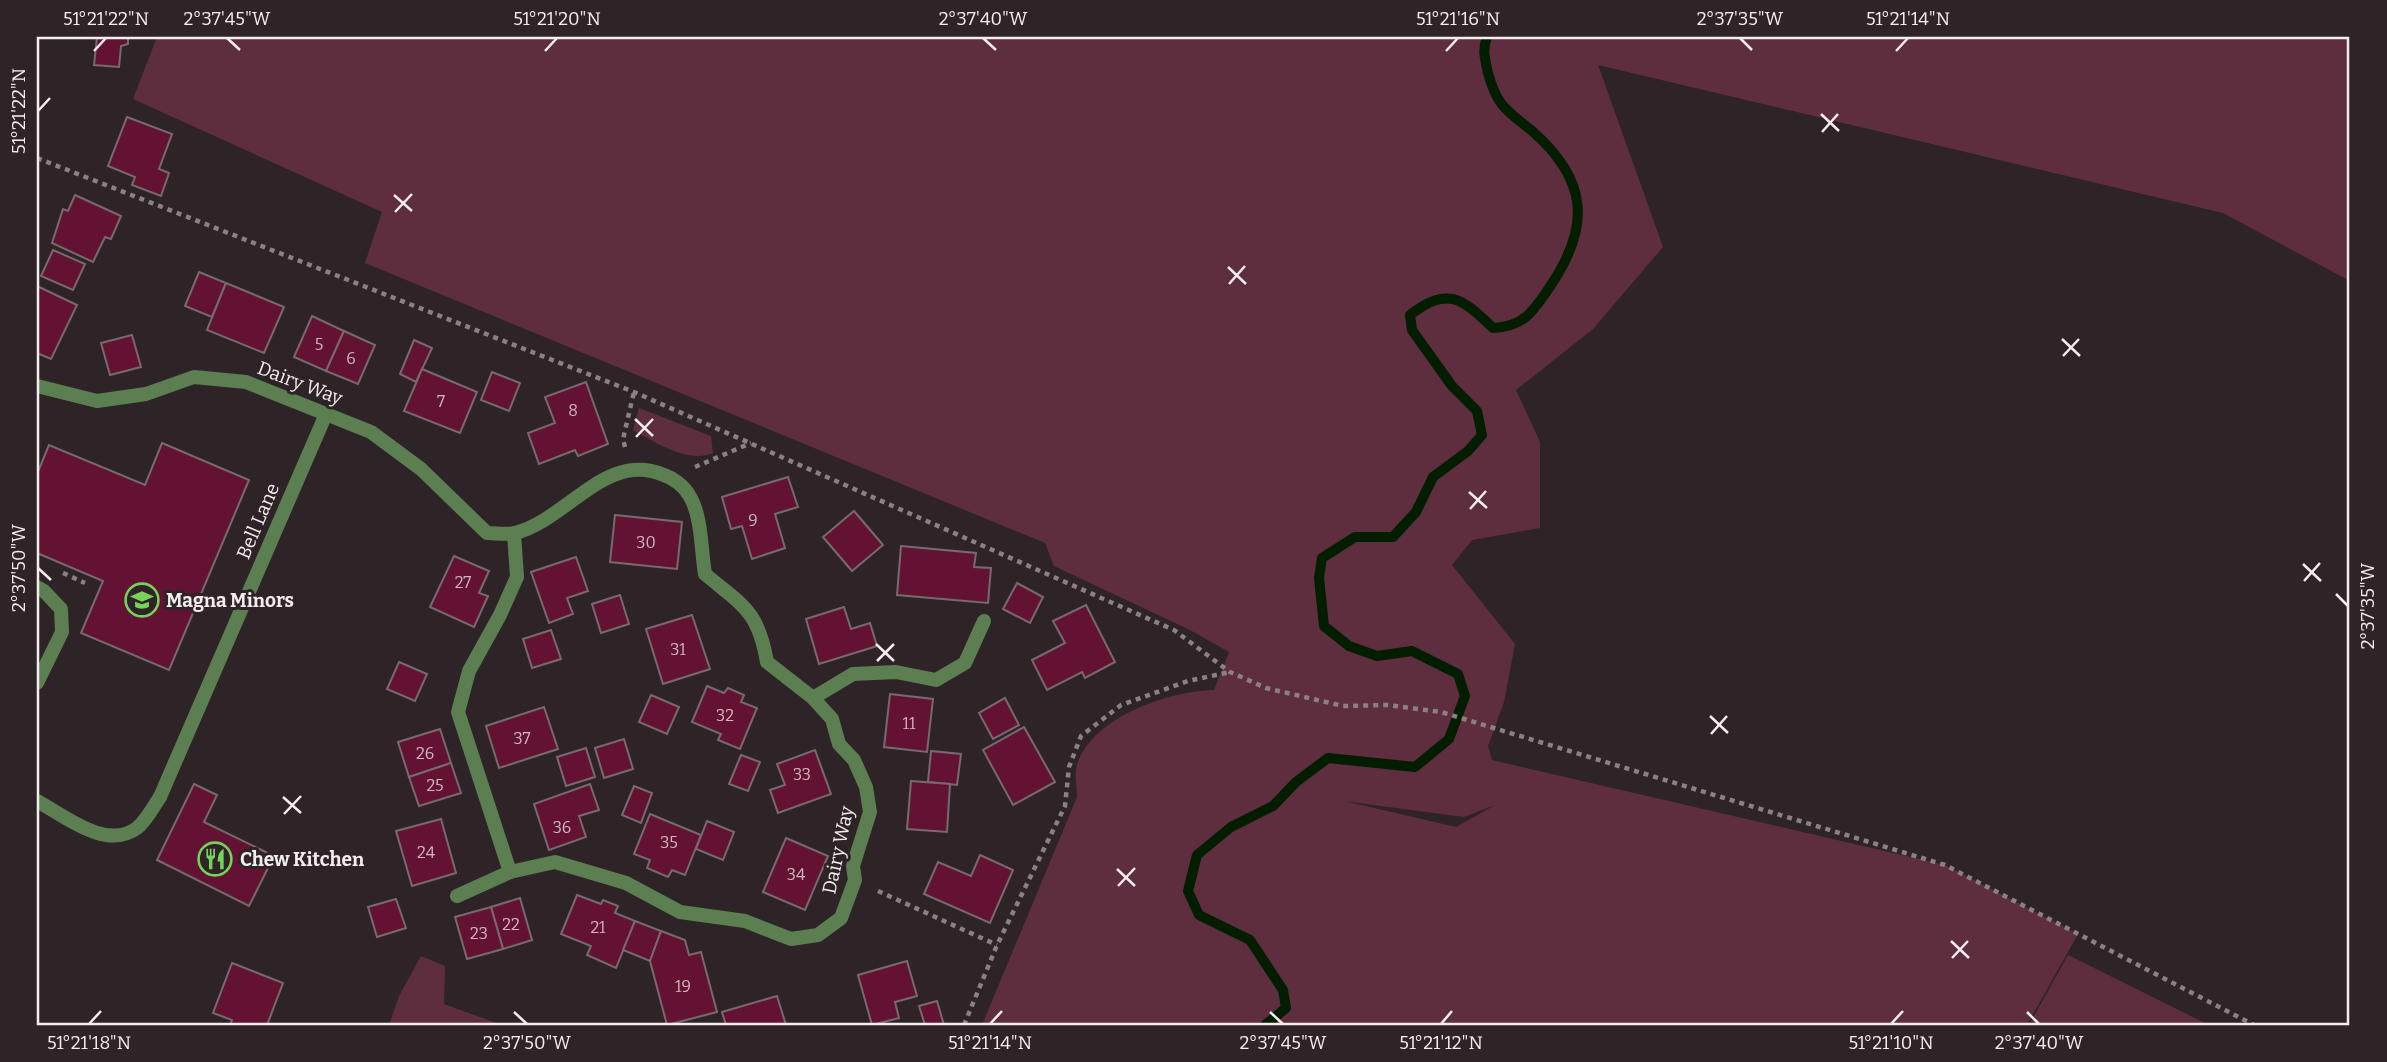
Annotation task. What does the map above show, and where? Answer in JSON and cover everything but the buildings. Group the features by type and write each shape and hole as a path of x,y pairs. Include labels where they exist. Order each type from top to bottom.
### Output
{"street":[{"name":"Dairy Way","path":"37,386 97,401 146,394 194,377 246,382 371,432 421,469 488,533 514,533"},
{"name":"Bell Lane","path":"37,801 104,836 120,837 138,827 160,797 326,414"},
{"path":"510,872 458,712 470,671 517,577 514,533 553,513 598,483 628,469 646,467 673,478"},
{"name":"Dairy Way","path":"457,896 510,872 555,862 626,883 680,912 745,921 791,939 818,935 841,918 855,880 853,866 870,812 866,787 854,760 839,744 832,719 813,698 767,662 762,632 753,614 705,574 697,518 689,495 673,478"},
{"path":"37,587 61,610 62,632 37,683"},
{"path":"813,698 853,674 896,672 936,680 965,663 984,621"}],"path":[{"path":"37,158 634,392 1174,630 1230,672 1266,688 1343,706 1388,705 1441,712 1945,865 2254,1025"},
{"path":"628,469 623,439 634,392"},
{"path":"673,478 751,443"},
{"path":"964,1025 997,945 1065,806 1069,767 1082,736 1121,705 1188,681 1230,672"},
{"path":"855,880 997,945"}],"shaded area":[{"path":"157,37 2350,37 2350,281 2223,213 1598,65 1663,247 1593,329 1516,390 1540,442 1540,528 1472,540 1452,565 1515,644 1504,702 1488,746 1492,760 1945,865 2078,934 2027,1025 982,1025 1077,797 1076,768 1085,748 1098,733 1134,710 1176,695 1214,690 1229,652 1190,630 1054,566 1045,543 365,263 382,212 133,99","holes":["1344,801 1464,817 1495,805 1456,827"]},
{"path":"639,408 711,436 713,453 703,456 683,454 633,430"},
{"path":"2068,955 2209,1025 2029,1025"},
{"path":"421,956 445,966 444,1004 502,1025 389,1025 399,996"}],"waterway":[{"path":"1265,1025 1286,1008 1283,990 1250,940 1199,915 1188,891 1197,855 1231,827 1273,806 1296,782 1328,758 1415,767 1449,739 1465,696 1458,674 1412,651 1377,656 1349,646 1324,626 1319,578 1322,558 1355,537 1393,537 1416,512 1433,477 1468,451 1482,435 1477,411 1452,386 1412,330 1410,315 1423,306 1445,298 1463,303 1493,328 1520,321 1538,304 1563,266 1577,224 1578,205 1564,167 1550,149 1504,106 1495,93 1485,59 1487,37"}],"place":[{"name":"Magna Minors","path":"142,600"},
{"name":"Chew Kitchen","path":"215,859"}]}
